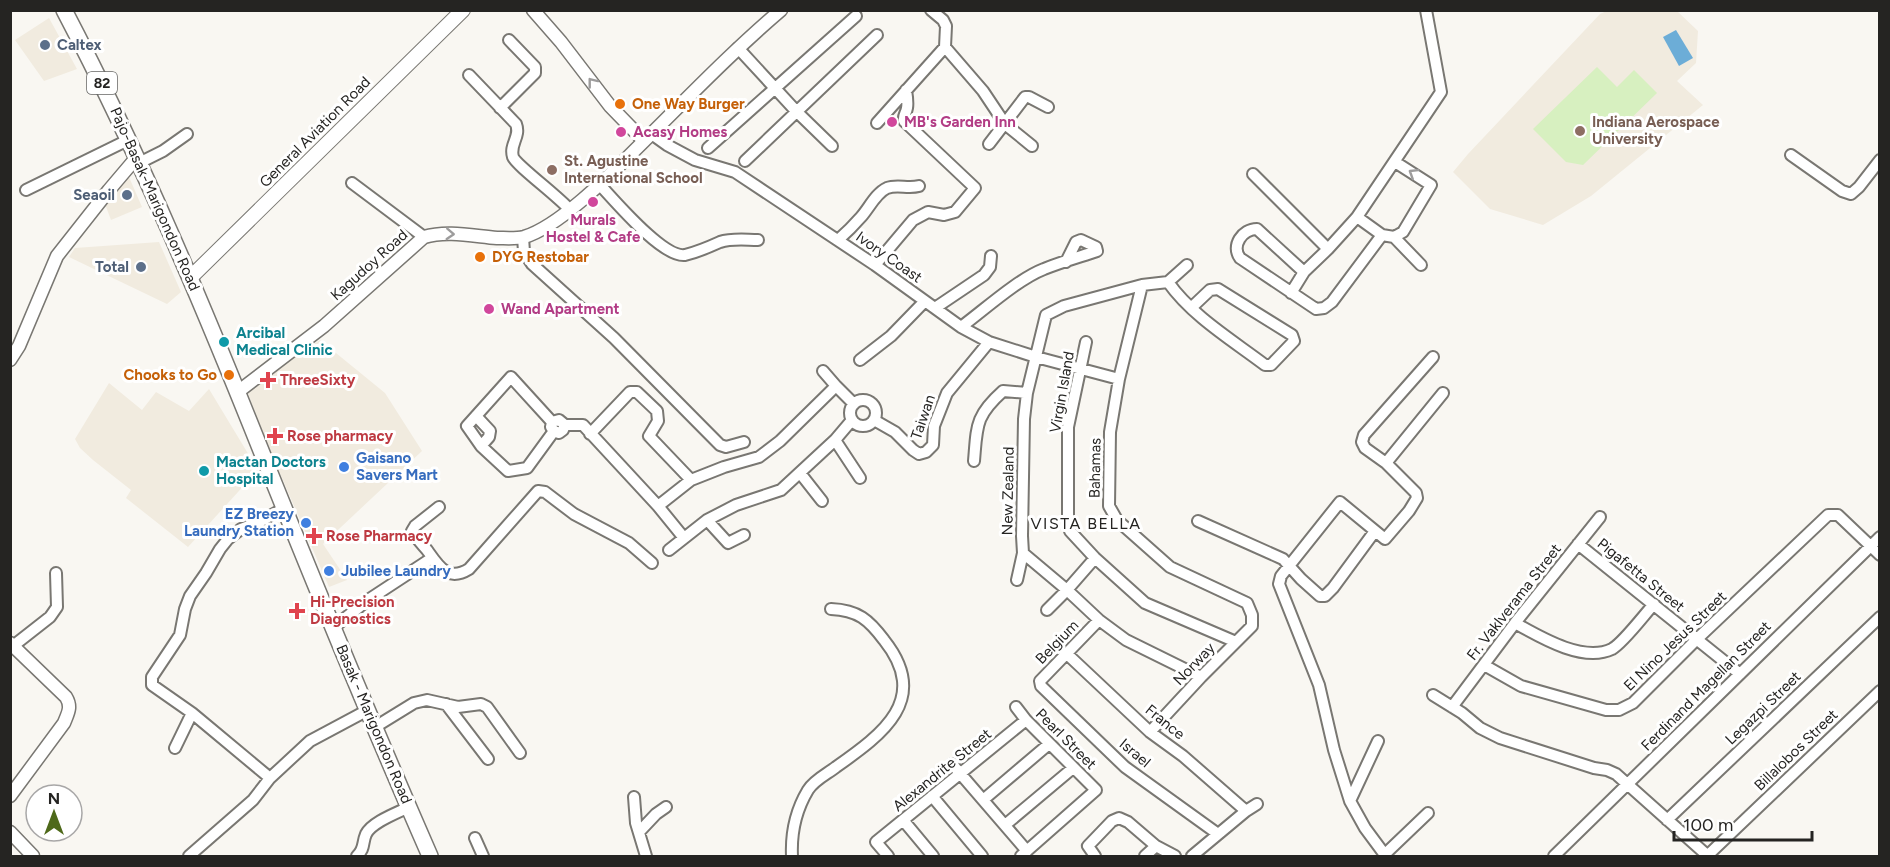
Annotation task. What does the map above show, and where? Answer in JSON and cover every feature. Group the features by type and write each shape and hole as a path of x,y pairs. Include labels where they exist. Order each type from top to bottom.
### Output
{"main road":[{"name":"Pajo-Basak-Marigondon Road","path":"64,10 138,160 191,277 239,392"},
{"name":"General Aviation Road","path":"191,277 464,10"},
{"name":"Basak - Marigondon Road","path":"239,392 430,856"}],"street":[{"path":"533,10 561,42 610,106 649,138"},
{"name":"Kagudoy Road","path":"239,392 324,326 424,237 448,234 502,238 523,237 544,228 600,185 738,48 781,10"},
{"path":"877,123 945,47 946,26 943,20 931,10"},
{"path":"1291,293 1304,272 1357,217 1441,92 1426,10"},
{"path":"708,148 856,16"},
{"path":"745,161 877,35"},
{"path":"500,108 536,70 509,40"},
{"path":"945,47 983,91 1005,124 1032,146"},
{"path":"738,48 832,146"},
{"path":"469,75 517,127 518,135 512,149 515,160 569,209"},
{"path":"875,266 913,220 928,212 944,215 955,212 975,188 904,121 903,116 908,100 906,90"},
{"path":"989,144 1025,97 1048,107"},
{"path":"10,360 19,346 57,256 109,190 138,160 163,151 187,134"},
{"name":"Ivory Coast","path":"649,138 668,145 695,160 735,172 838,240 961,327 989,342 1119,379"},
{"path":"26,190 128,140"},
{"path":"1791,156 1842,191 1851,194 1880,160"},
{"path":"1394,237 1403,232 1431,185 1395,162"},
{"path":"1253,174 1328,249"},
{"path":"352,183 424,237"},
{"path":"600,185 634,222 666,250 674,253 682,255 729,240 758,240"},
{"path":"838,240 861,218 879,193 887,188 900,186 911,189 919,186"},
{"path":"1357,217 1382,235 1394,237 1421,265"},
{"path":"1304,272 1257,229 1244,234 1236,246 1236,252 1240,258 1316,309 1324,308 1332,302 1382,235"},
{"path":"523,237 525,252 532,264 614,338 721,446 728,447 744,442"},
{"path":"935,308 984,275 990,267 991,256"},
{"path":"961,327 1026,278 1066,261"},
{"path":"1187,265 1168,282 1177,295 1191,308 1265,365 1271,365 1294,341 1292,334 1218,290 1210,290 1191,308"},
{"name":"New Zealand","path":"1168,282 1142,285 1053,310 1046,315 1028,393 1023,430 1023,552 1099,620 1125,640 1201,677"},
{"name":"Bahamas","path":"1142,285 1119,379 1110,432 1110,506 1118,520 1170,567 1247,603 1252,615"},
{"path":"860,360 891,336 925,301"},
{"name":"Taiwan","path":"874,420 895,432 912,450 919,454 926,452 933,445 934,426 947,393 989,342"},
{"name":"Virgin Island","path":"1086,342 1068,427 1068,521 1070,531 1095,558 1145,603 1236,642"},
{"path":"1428,813 1384,856 1350,801 1334,750 1319,685 1280,588 1281,576 1340,502 1385,539 1409,511 1417,498 1416,493 1386,463 1365,448 1362,442 1364,435 1433,357"},
{"path":"823,371 854,404"},
{"path":"553,427 511,377 467,426 481,447 508,471 527,468 559,420 565,425 583,425 658,506 684,538"},
{"path":"658,506 691,480 759,457 780,441 836,386"},
{"path":"974,461 977,425 988,405 1003,391 1028,393"},
{"path":"590,434 630,392 637,392 657,411 658,422 649,436 691,480"},
{"path":"1386,463 1443,393"},
{"path":"861,400 870,402 876,412 874,420 863,426 855,423 850,412 854,404 861,400"},
{"path":"476,416 490,431 489,437 481,447"},
{"path":"669,550 707,520 735,505 781,490 835,440 852,420"},
{"path":"835,440 860,477"},
{"path":"800,473 822,501"},
{"path":"439,507 412,531 445,572 460,575 469,569 538,491 545,492 574,514 629,543 652,563"},
{"path":"270,778 192,713 152,685 152,677 180,635 190,597 220,549 241,529 285,508"},
{"name":"El Nino Jesus Street","path":"1484,665 1521,686 1606,710 1619,710 1633,703 1828,515 1838,515 1870,546"},
{"name":"Fr. Vaklverama Street","path":"1452,707 1515,623 1600,517"},
{"path":"707,520 728,543 744,535"},
{"path":"1198,522 1276,555 1290,565 1301,579 1320,596 1325,596 1333,588 1375,531"},
{"name":"Ferdinand Magellan Street","path":"1554,856 1880,537"},
{"name":"Pigafetta Street","path":"1578,544 1740,674"},
{"path":"1870,546 1880,555"},
{"path":"1017,580 1023,552"},
{"path":"334,627 368,600 432,558"},
{"path":"1047,610 1095,558"},
{"path":"10,796 58,731 69,710 66,697 12,645 50,616 57,607 56,573"},
{"path":"1515,623 1555,645 1591,653 1604,652 1614,648 1654,604"},
{"path":"792,856 795,822 808,791 815,782 864,747 889,725 899,706 903,691 902,670 897,657 876,629 867,620 849,611 831,609"},
{"name":"Norway","path":"1150,732 1252,626 1252,615"},
{"name":"Legazpi Street","path":"1667,820 1880,617"},
{"name":"Belgium","path":"1041,686 1041,681 1099,620"},
{"name":"France","path":"1067,654 1150,732 1183,756 1246,811"},
{"name":"Israel","path":"1041,686 1125,767 1218,834"},
{"name":"Billalobos Street","path":"1708,856 1880,691"},
{"path":"1433,695 1480,728 1500,738 1616,774 1708,856"},
{"path":"375,727 414,703 427,700 458,707 481,705 487,707 520,753"},
{"path":"446,704 488,759"},
{"name":"Pearl Street","path":"1016,707 1049,744 1096,790 1024,854"},
{"path":"189,856 253,800 270,778 310,741 368,710"},
{"path":"175,748 192,713"},
{"name":"Alexandrite Street","path":"888,856 876,842 1026,720"},
{"path":"1350,801 1378,741"},
{"path":"983,800 1049,744"},
{"path":"952,764 1005,825 1024,854"},
{"path":"1005,825 1073,768"},
{"path":"932,796 982,856"},
{"path":"634,797 639,832 646,856"},
{"path":"1192,856 1257,804"},
{"path":"357,856 364,848 366,834 372,827 409,807"},
{"path":"639,832 666,807"},
{"path":"1095,856 1088,846 1112,821 1119,818 1128,822 1156,846 1175,856"},
{"path":"903,820 933,856"},
{"path":"10,832 33,856"},
{"path":"475,838 483,856"},
{"path":"1145,856 1156,846"}],"shaded area":[{"name":"Indiana Aerospace University","path":"1609,10 1677,11 1698,31 1696,63 1677,81 1703,105 1591,196 1543,225 1490,209 1453,172 1600,14"},
{"path":"49,18 77,69 44,81 15,40"},
{"path":"129,177 142,207 111,220 105,204"},
{"path":"159,242 181,292 167,304 69,257 75,248"},
{"path":"320,340 385,393 422,451 323,544 347,580 329,587 260,427 247,390"},
{"path":"109,383 142,410 156,392 189,411 209,389 258,470 188,547 126,498 131,490 93,460 80,448 75,439"}],"green space":[{"path":"1597,67 1617,87 1634,70 1657,93 1583,165 1566,162 1533,129"}],"water":[{"path":"1676,30 1693,58 1679,66 1663,37"}],"place":[{"name":"Caltex","path":"45,45"},
{"name":"One Way Burger","path":"620,104"},
{"name":"MB's Garden Inn","path":"892,122"},
{"name":"Indiana Aerospace University","path":"1580,131"},
{"name":"Acasy Homes","path":"621,132"},
{"name":"St. Agustine International School","path":"552,170"},
{"name":"Seaoil","path":"127,195"},
{"name":"Murals Hostel & Cafe","path":"593,202"},
{"name":"DYG Restobar","path":"480,257"},
{"name":"Total","path":"141,267"},
{"name":"Wand Apartment","path":"489,309"},
{"name":"Arcibal Medical Clinic","path":"224,342"},
{"name":"Chooks to Go","path":"229,375"},
{"name":"ThreeSixty","path":"268,380"},
{"name":"Rose pharmacy","path":"275,436"},
{"name":"Gaisano Savers Mart","path":"344,467"},
{"name":"Mactan Doctors Hospital","path":"204,471"},
{"name":"EZ Breezy Laundry Station","path":"306,523"},
{"name":"Rose Pharmacy","path":"314,536"},
{"name":"Jubilee Laundry","path":"329,571"},
{"name":"Hi-Precision Diagnostics","path":"297,611"}],"district":[{"name":"VISTA BELLA","path":"1086,523"}]}
